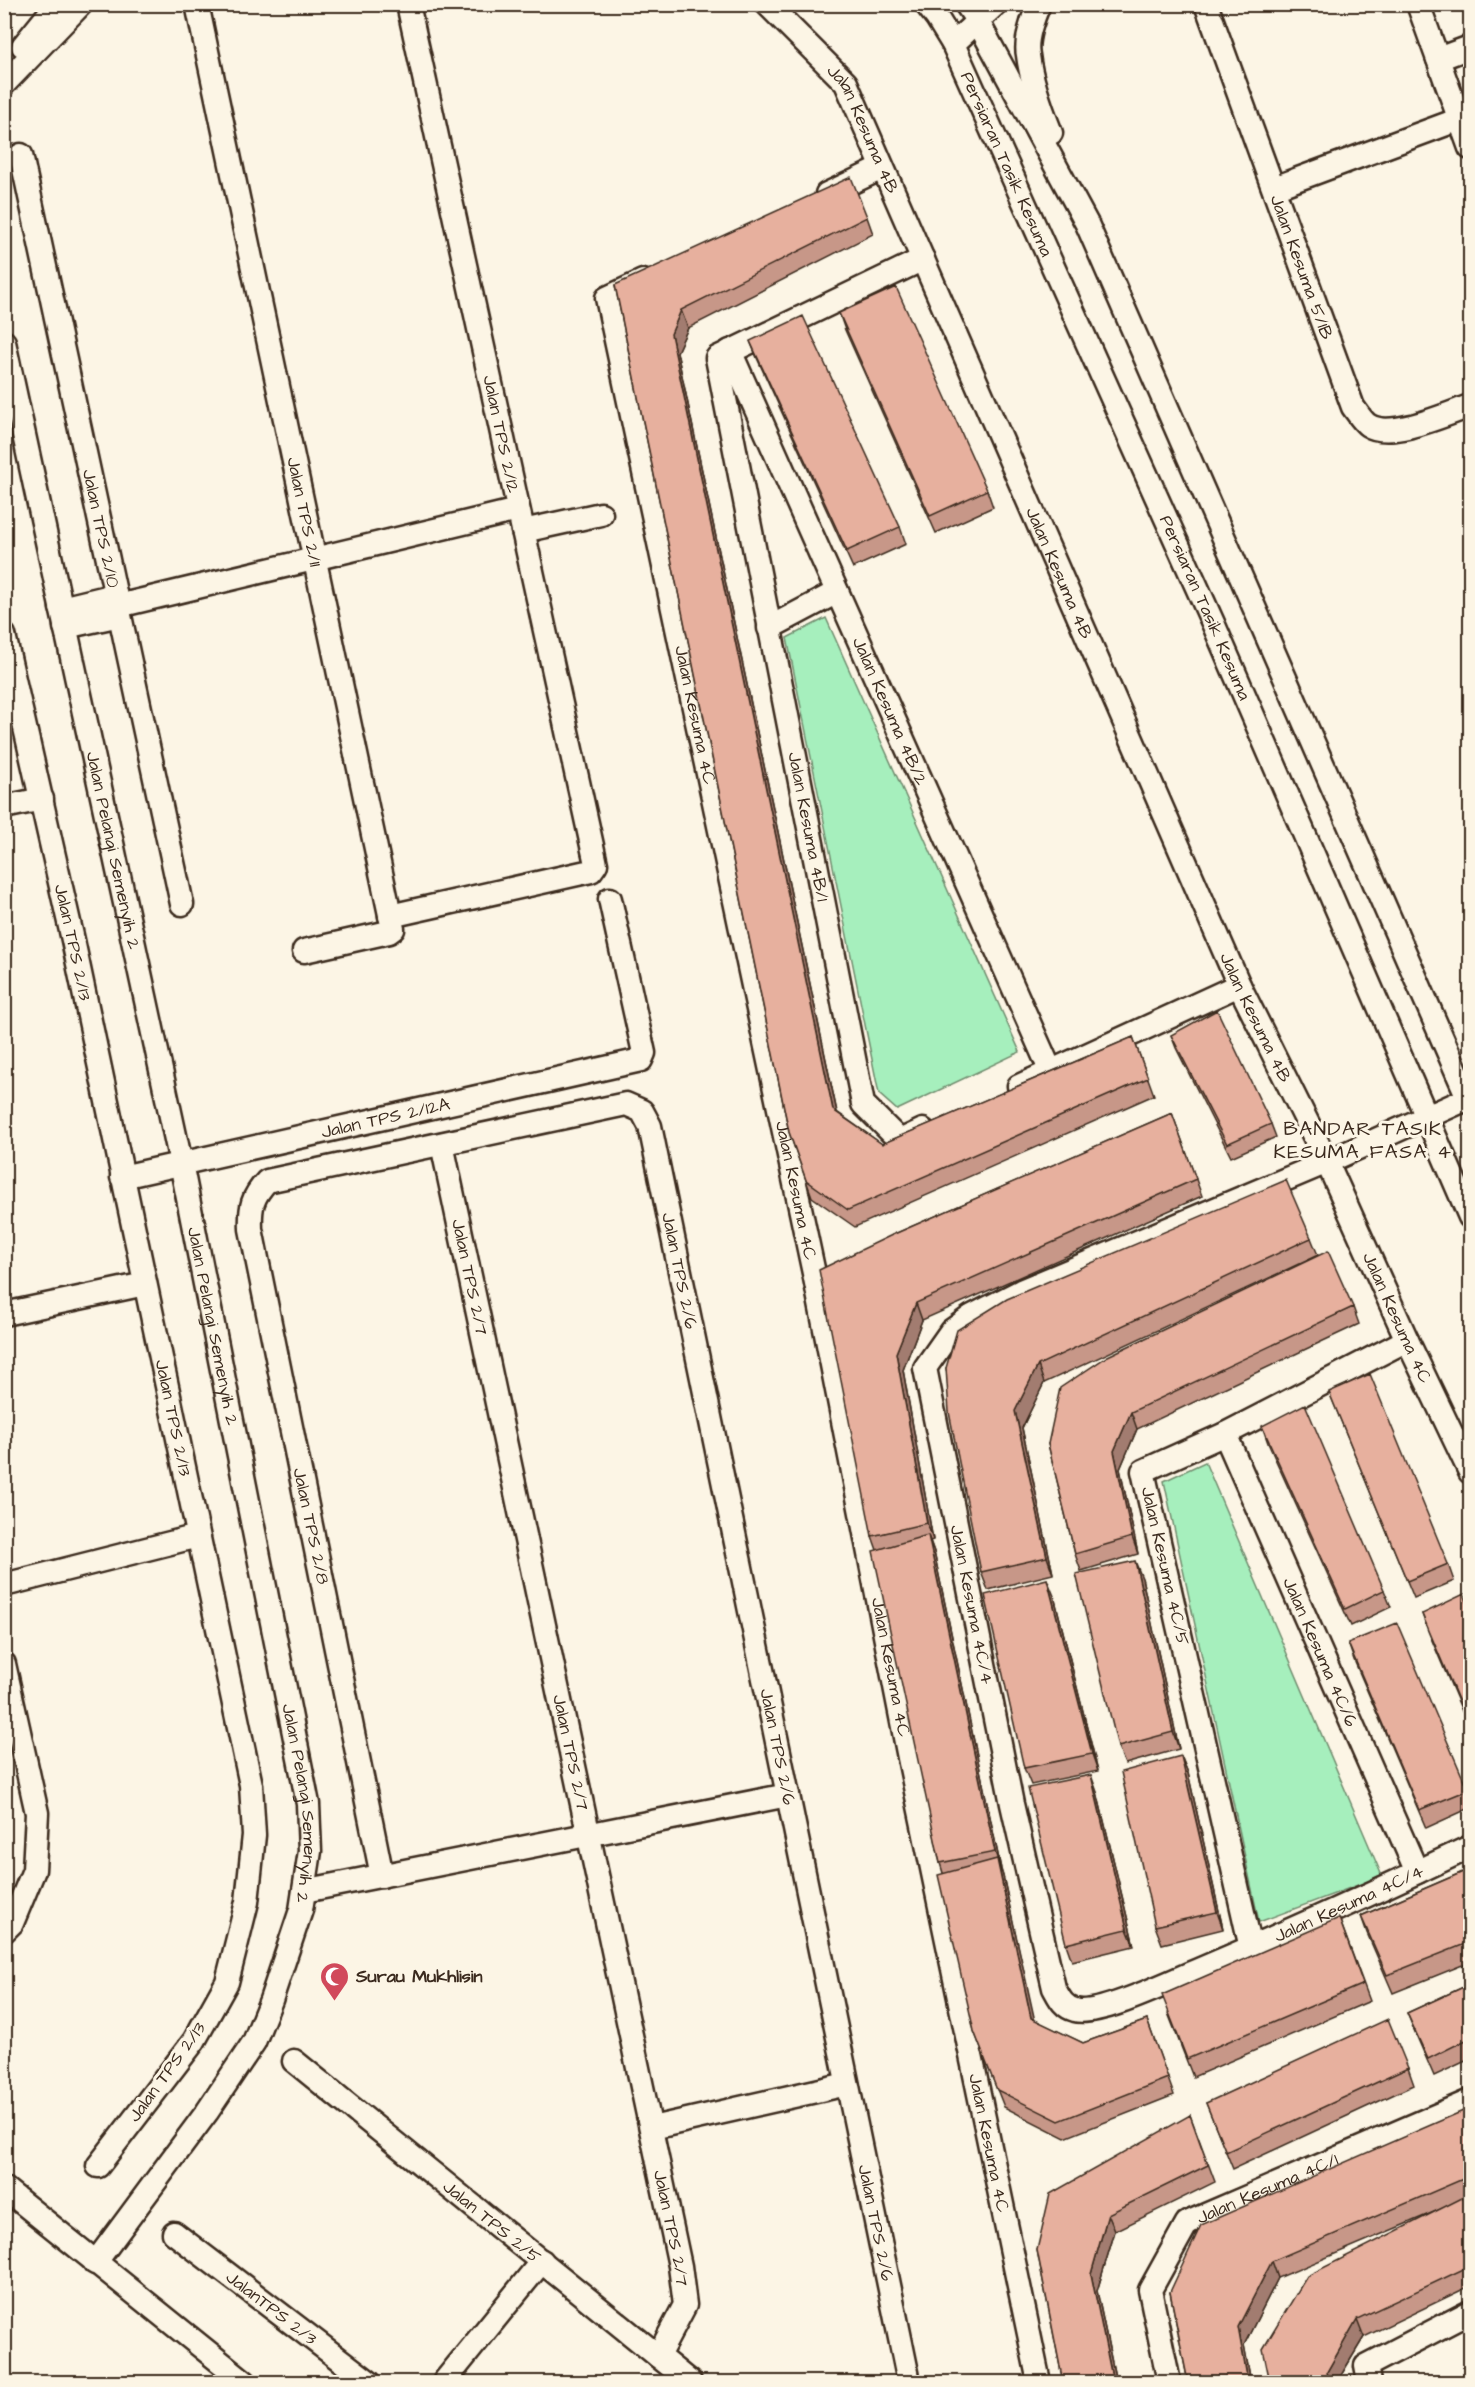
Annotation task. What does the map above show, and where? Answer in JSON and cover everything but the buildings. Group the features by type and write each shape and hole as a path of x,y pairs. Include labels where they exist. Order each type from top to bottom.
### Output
{"street":[{"path":"4,68 57,4"},
{"path":"4,84 81,4"},
{"name":"Jalan TPS 2/11","path":"196,4 390,916"},
{"name":"Jalan TPS 2/12","path":"390,916 591,871 596,864 408,4"},
{"name":"Jalan Kesuma 4B","path":"767,4 846,83 1239,985 1327,1162"},
{"path":"953,45 972,12 996,4"},
{"path":"1039,4 1034,15 1027,53 1041,108 1087,224"},
{"name":"Jalan Kesuma 5/1B","path":"1206,4 1353,407 1368,425 1389,430 1419,424 1470,406"},
{"path":"1418,4 1470,148"},
{"name":"Persiaran Tasik Kesuma","path":"938,9 1213,623 1470,1217"},
{"name":"Persiaran Tasik Kesuma","path":"972,12 1087,224 1470,1100"},
{"path":"1438,59 1470,47"},
{"path":"1274,188 1460,120"},
{"name":"Jalan TPS 2/10","path":"21,154 182,904"},
{"path":"808,203 882,168"},
{"path":"730,351 923,259"},
{"name":"Jalan Kesuma 4C","path":"660,273 607,298 812,1266 909,1758 1039,2382"},
{"name":"Jalan Pelangi Semenyih 2","path":"4,342 181,1163 308,1804 310,1851 301,1910 254,2042 207,2112 95,2263"},
{"name":"Jalan Kesuma 4B/2","path":"730,351 1051,1071"},
{"name":"Jalan Kesuma 4B/1","path":"730,351 717,358 863,1104 900,1141 943,1121"},
{"path":"63,618 314,559 520,520 601,514"},
{"path":"769,628 837,592"},
{"name":"Jalan TPS 2/13","path":"4,635 42,799 251,1785 254,1836 248,1902 227,1982 194,2041 98,2166"},
{"path":"4,807 42,799"},
{"name":"Jalan TPS 2/12A","path":"122,1177 641,1060 644,1053 610,899"},
{"path":"304,951 389,932 393,929 390,916"},
{"path":"997,1096 1239,985"},
{"name":"Jalan Kesuma 4C/4","path":"1470,1100 1021,1291 972,1316 951,1331 925,1368 1012,1804 1054,1988 1062,2003 1075,2010 1097,2009 1154,1989 1251,1948 1470,1847"},
{"name":"Jalan TPS 2/6","path":"442,1144 626,1104 642,1110 650,1126 909,2382"},
{"name":"Jalan TPS 2/8","path":"382,1876 251,1229 250,1211 256,1193 267,1181 442,1144"},
{"name":"Jalan TPS 2/7","path":"442,1144 681,2266 685,2305 658,2356"},
{"name":"Jalan Kesuma 4C","path":"1327,1162 1407,1340 1470,1472"},
{"path":"4,1314 145,1284"},
{"name":"Jalan Kesuma 4C/5","path":"1251,1948 1143,1472 1225,1434 1407,1340"},
{"name":"Jalan Kesuma 4C/6","path":"1225,1434 1417,1872"},
{"path":"4,1586 198,1536"},
{"path":"4,1664 37,1813 34,1869 12,1923 4,1931"},
{"path":"304,1891 788,1795"},
{"name":"Jalan TPS 2/5","path":"294,2061 690,2382"},
{"path":"651,2128 847,2084"},
{"name":"Jalan Kesuma 4C/1","path":"1169,2382 1150,2290 1187,2223 1470,2101"},
{"path":"4,2188 245,2382"},
{"name":"JalanTPS 2/3","path":"174,2233 369,2382"},
{"path":"444,2382 542,2260"},
{"path":"1369,2382 1366,2366 1470,2312"}],"green space":[{"path":"826,618 1020,1052 897,1110 879,1094 787,638"},
{"path":"1205,1462 1382,1876 1259,1922 1164,1481"}],"place":[{"name":"Surau Mukhlisin","path":"335,2002"}],"district":[{"name":"BANDAR TASIK KESUMA FASA 4","path":"1363,1140"}]}
